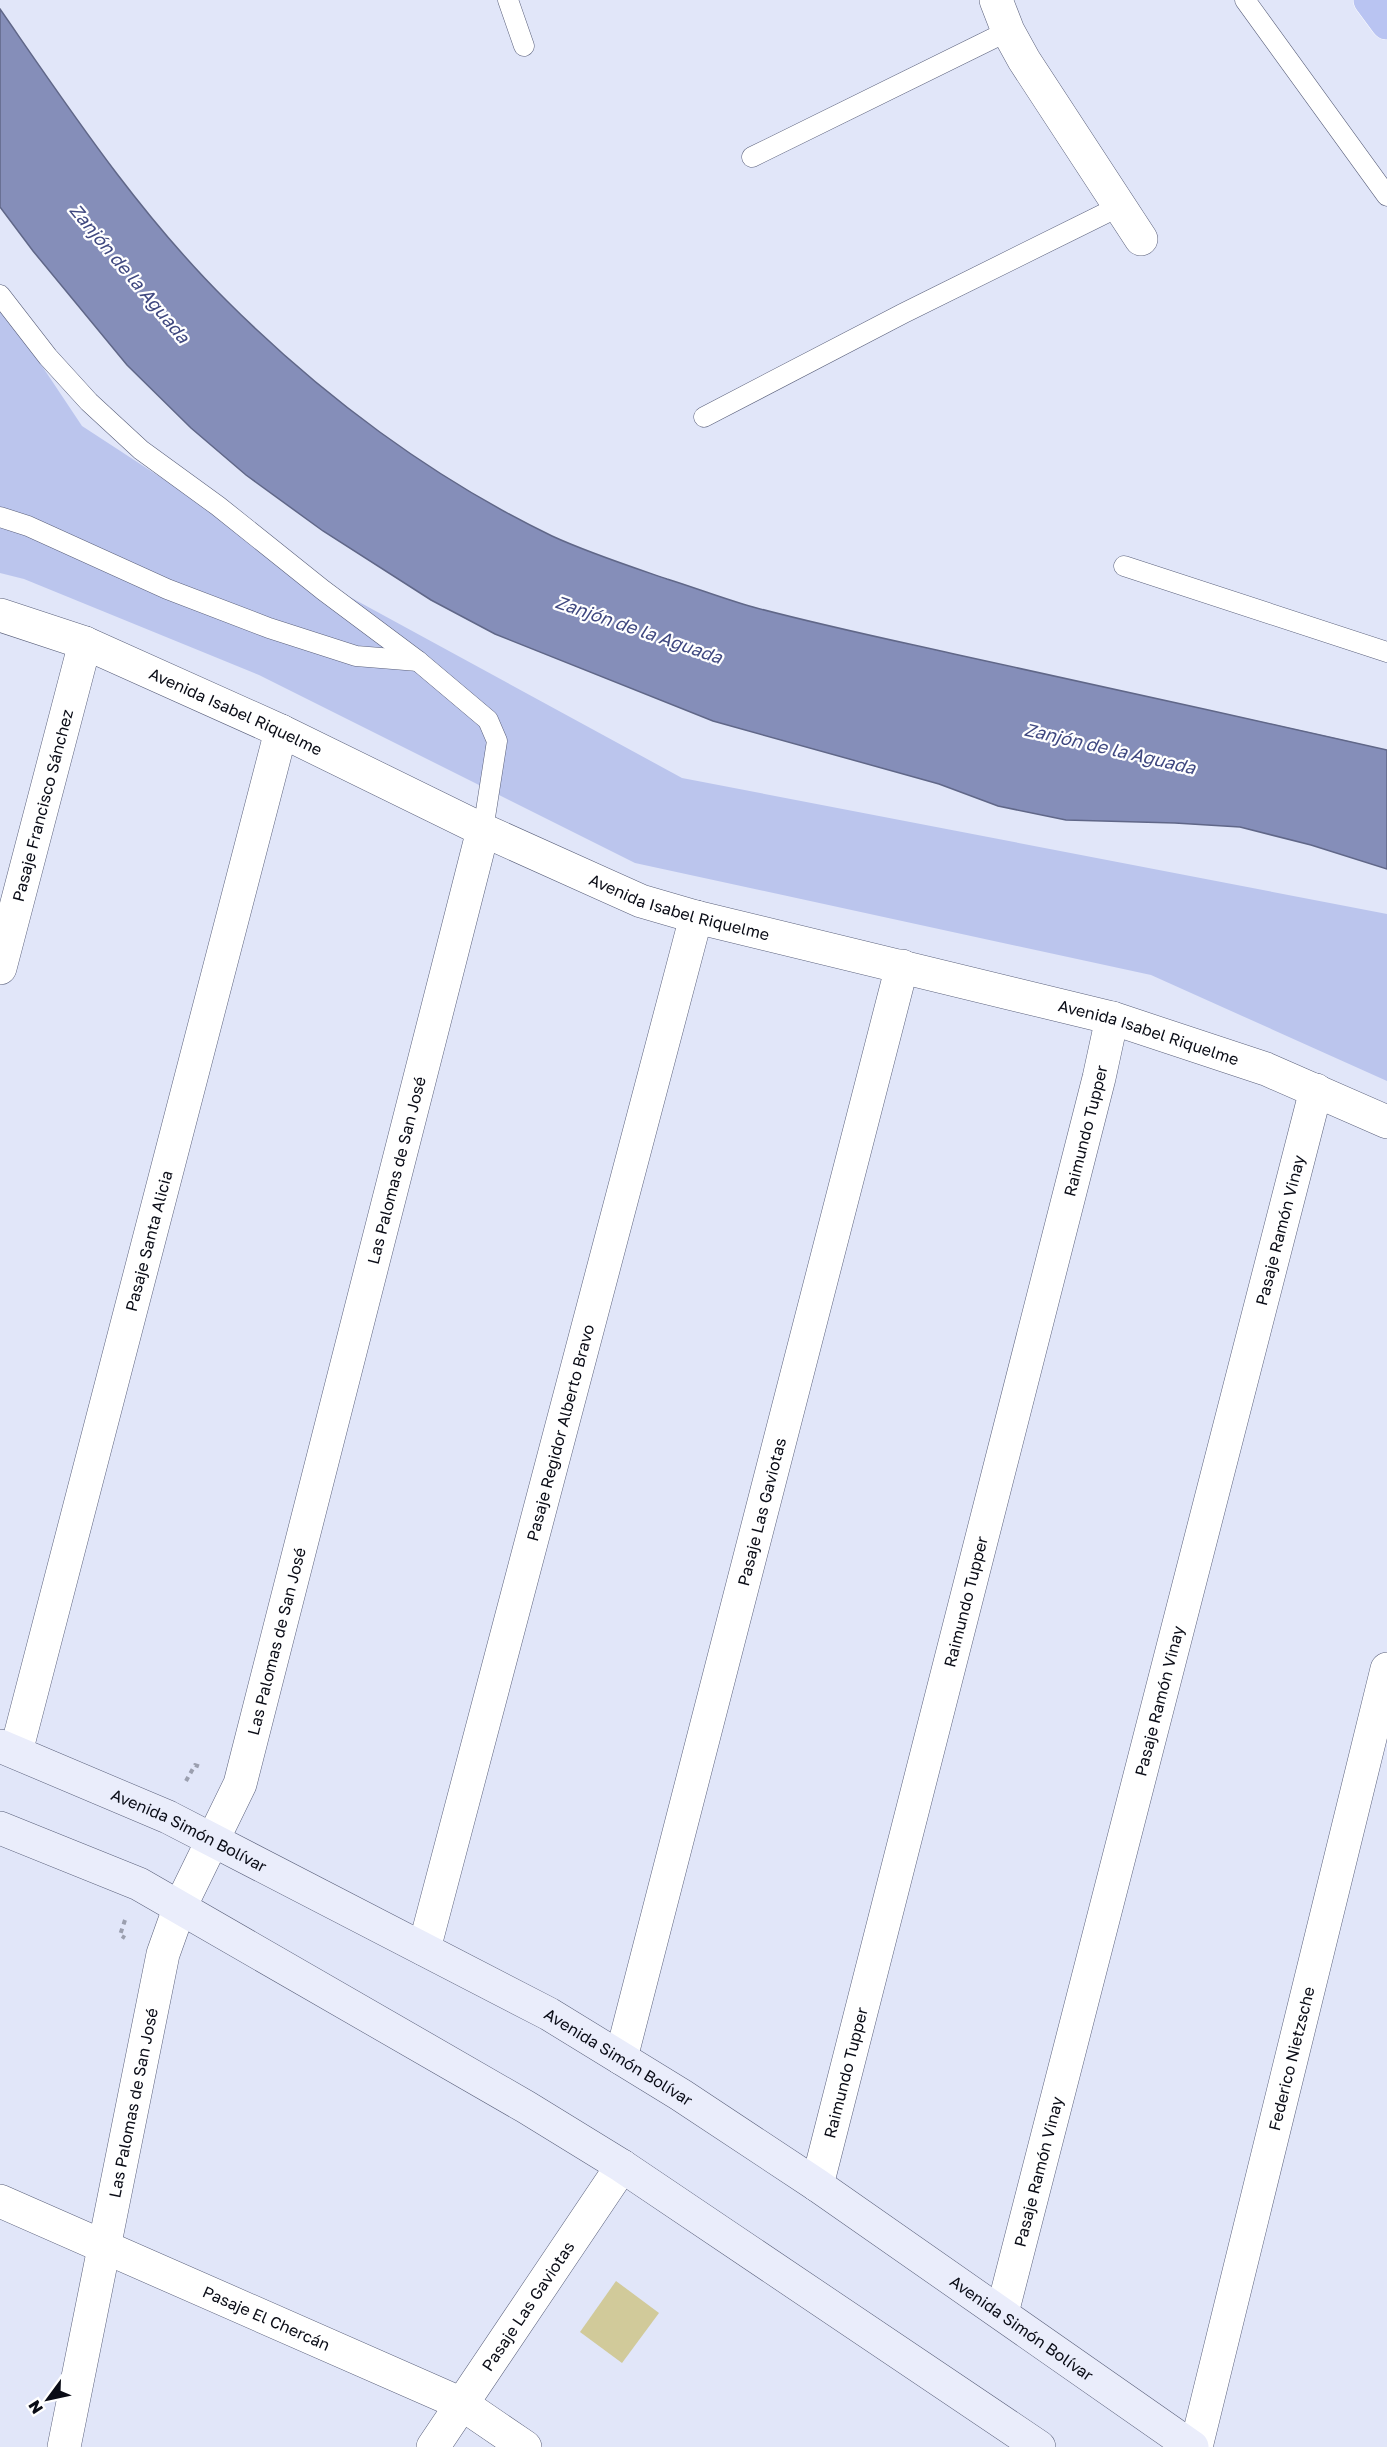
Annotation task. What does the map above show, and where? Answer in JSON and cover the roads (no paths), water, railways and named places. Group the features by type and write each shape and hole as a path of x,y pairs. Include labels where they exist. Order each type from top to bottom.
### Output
{"highway":[{"path":"1370,0 1387,23"}],"main road":[{"name":"Avenida Simón Bolívar","path":"8,1749 134,1801 549,2014 621,2058 817,2186 1194,2447"},
{"path":"0,1828 139,1884 526,2107 622,2166 1040,2447"}],"street":[{"path":"996,0 1008,31 1024,60 1141,239"},
{"name":"Avenida Isabel Riquelme","path":"0,615 85,643 281,731 483,830 641,901 696,917 1112,1018 1256,1066 1387,1122"},
{"name":"Pasaje Francisco Sánchez","path":"0,968 85,643"},
{"name":"Pasaje Santa Alicia","path":"8,1749 281,731"},
{"name":"Las Palomas de San José","path":"64,2447 106,2248 163,1954 179,1908 240,1784 483,830"},
{"name":"Pasaje Regidor Alberto Bravo","path":"424,1949 696,917"},
{"name":"Pasaje Las Gaviotas","path":"621,2058 902,966"},
{"name":"Raimundo Tupper","path":"817,2186 1096,1089 1112,1018"},
{"name":"Pasaje Ramón Vinay","path":"1002,2313 1316,1090"},
{"name":"Federico Nietzsche","path":"1194,2447 1387,1669"},
{"name":"Pasaje Las Gaviotas","path":"433,2447 622,2166"},
{"name":"Pasaje El Chercán","path":"0,2201 462,2404 525,2447"}],"lane":[{"path":"508,0 524,46"},
{"path":"1245,0 1387,196"},
{"path":"752,157 1008,31"},
{"path":"704,417 904,313 1118,207"},
{"path":"0,295 48,357 89,402 141,450 218,506 323,590 418,661 488,720 497,741 483,830"},
{"path":"0,517 28,526 167,589 269,628 356,656 418,661"},
{"path":"1124,566 1387,651"}],"water":[{"name":"Zanjón de la Aguada","path":"0,9 79,123 135,197 195,268 263,336 340,401 421,461 464,488 507,513 580,548 753,607 854,632 1387,750 1387,869 1311,845 1240,827 1066,820 998,806 939,784 713,721 495,634 431,600 323,531 246,475 191,428 127,365 33,251 0,207"}]}
